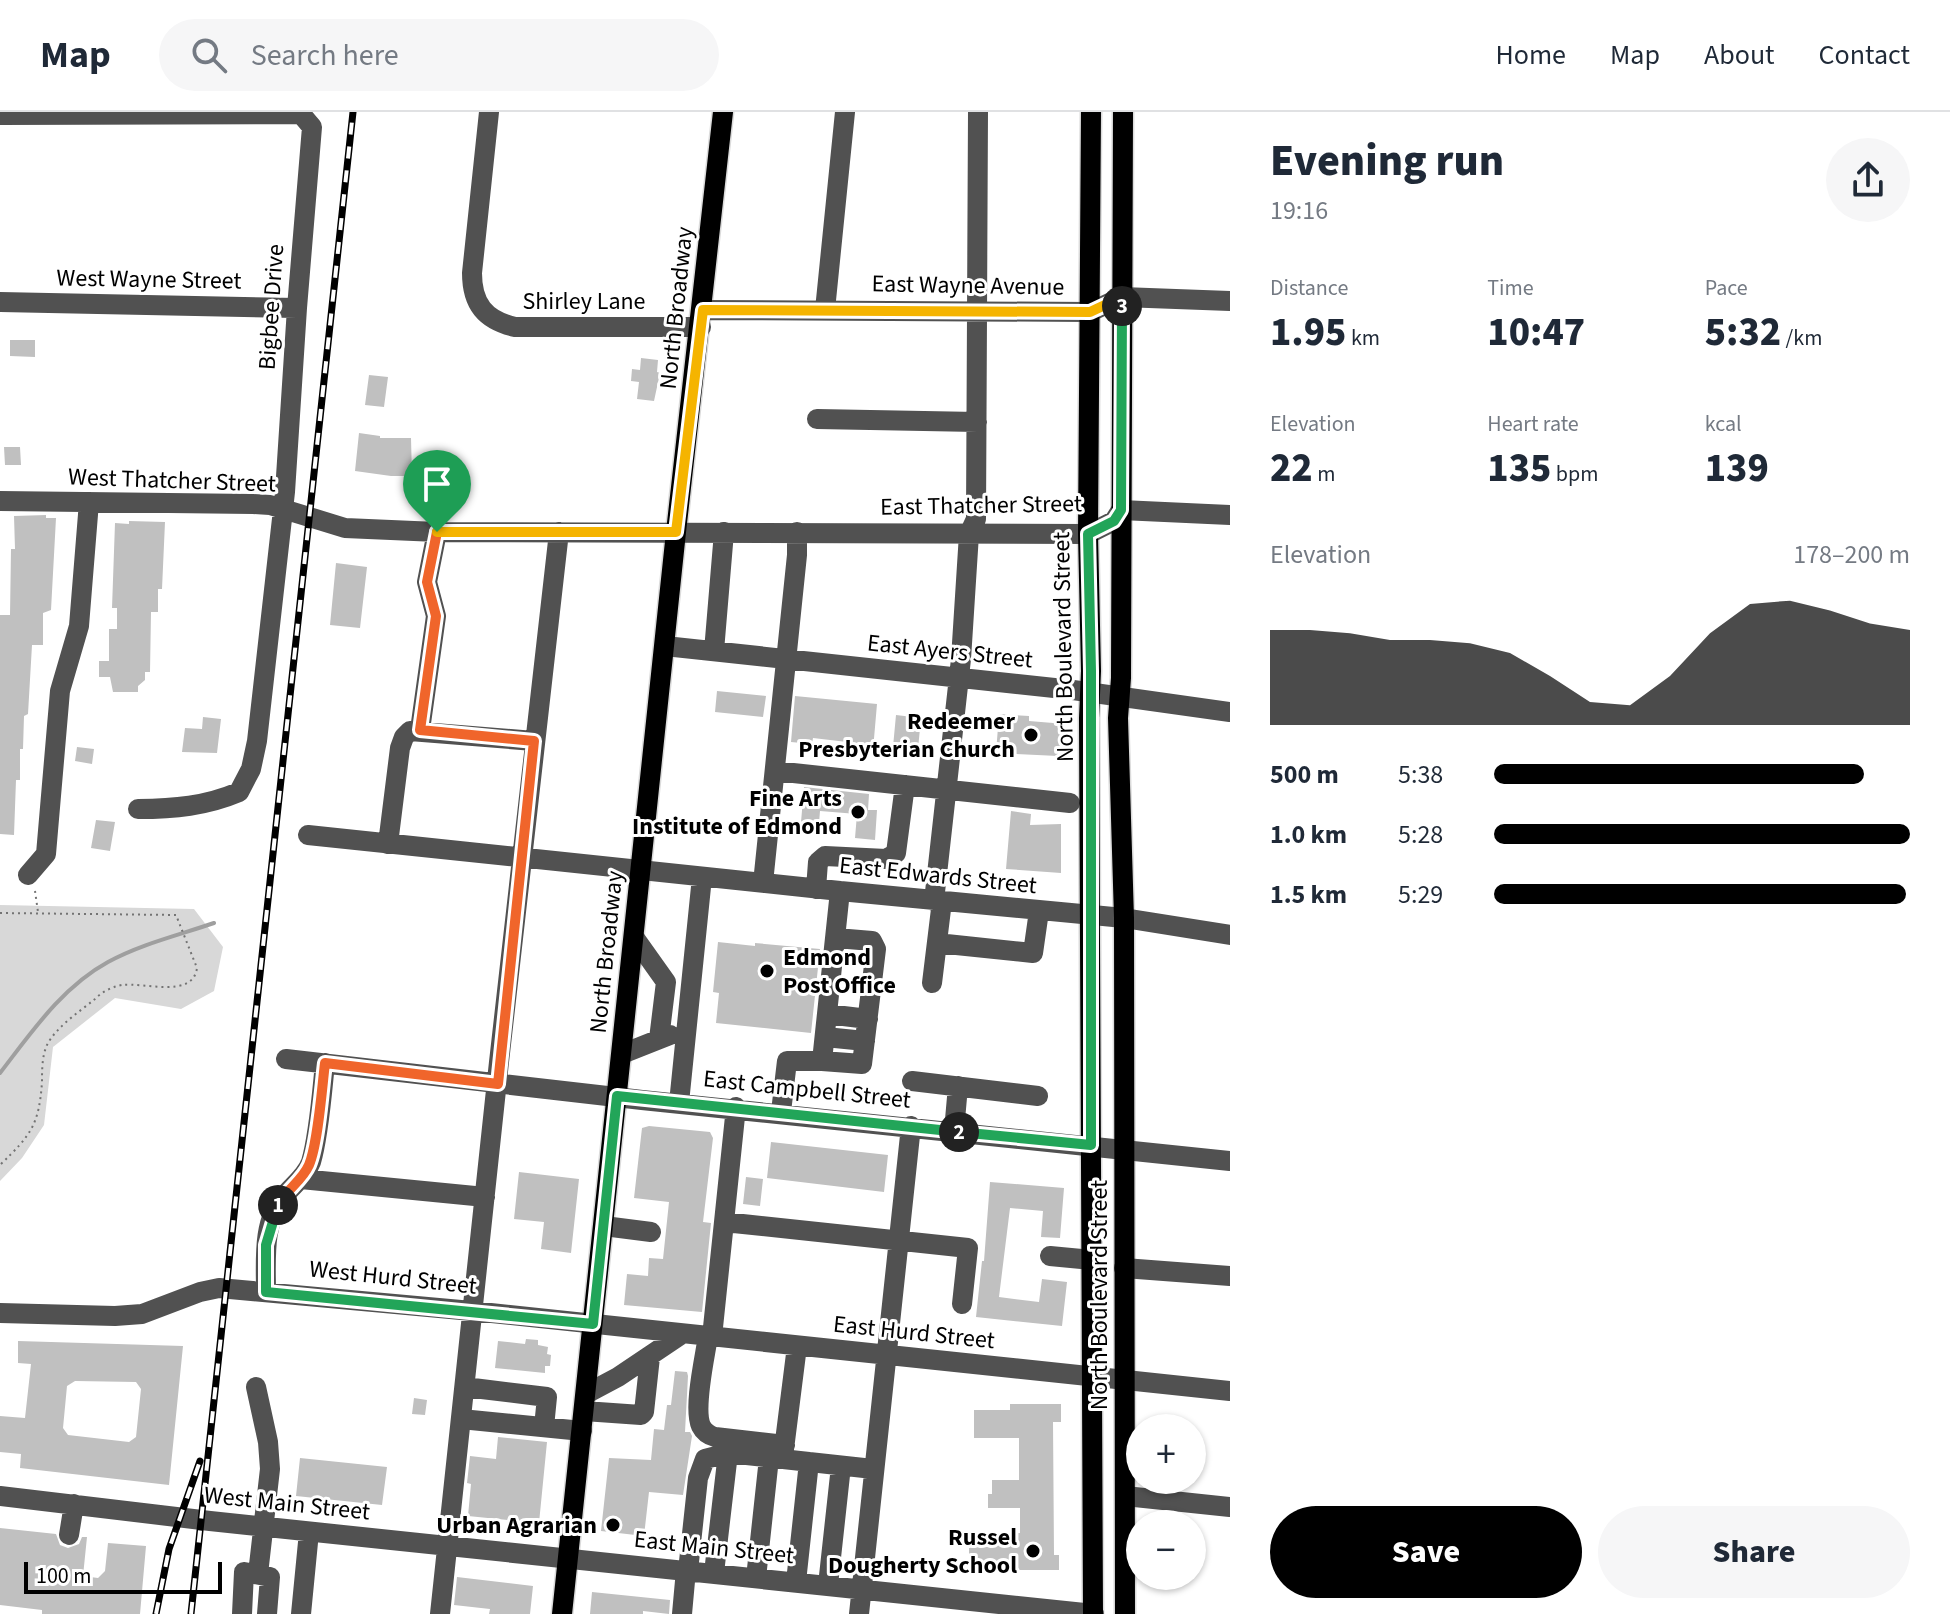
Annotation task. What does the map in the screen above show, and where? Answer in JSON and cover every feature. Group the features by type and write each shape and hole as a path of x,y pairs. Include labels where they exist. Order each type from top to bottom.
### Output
{"main road":[{"name":"North Broadway","path":"562,1614 723,112"},
{"name":"North Boulevard Street","path":"1091,112 1088,534 1093,1614"},
{"name":"North Boulevard Street","path":"1123,112 1118,718 1124,918 1125,1614"}],"street":[{"name":"Shirley Lane","path":"489,112 472,273 474,296 488,317 515,327 702,319"},
{"path":"825,310 845,112"},
{"path":"932,983 969,534 976,519 978,112"},
{"name":"Bigbee Drive","path":"0,115 301,114 312,127 285,492 257,741 251,769 239,792 200,805 138,809"},
{"name":"East Wayne Avenue","path":"702,319 825,310 1090,312 1122,297 1230,301"},
{"name":"West Wayne Street","path":"0,302 297,308"},
{"path":"817,419 977,422"},
{"name":"West Thatcher Street","path":"0,501 253,504 281,508 345,528 437,532 676,532"},
{"path":"28,875 46,854 60,691 79,626 89,502"},
{"path":"1121,510 1230,515"},
{"name":"East Thatcher Street","path":"676,532 1088,534 1114,521 1121,510"},
{"path":"420,730 436,616 427,582 437,532"},
{"path":"440,1614 559,532"},
{"path":"714,651 724,532"},
{"path":"763,883 797,532"},
{"name":"East Ayers Street","path":"665,646 1090,693 1230,712"},
{"path":"388,844 400,748 410,731 534,741"},
{"path":"775,771 1070,803"},
{"path":"816,889 818,862 825,856 886,859 896,853 905,785"},
{"name":"East Edwards Street","path":"308,835 1124,918 1230,935"},
{"path":"679,1103 702,877"},
{"path":"822,1061 840,891"},
{"path":"937,943 1033,953 1039,911"},
{"path":"634,937 666,982 659,1039"},
{"path":"781,1112 787,1061 860,1066 876,946 872,941 836,938"},
{"path":"827,1014 868,1019"},
{"path":"622,1054 686,1028"},
{"path":"825,1037 865,1041"},
{"name":"East Campbell Street","path":"286,1059 1230,1161"},
{"path":"266,1292 266,1245 273,1215 282,1198 301,1179 310,1163 325,1063"},
{"path":"912,1081 1038,1096"},
{"path":"954,1131 958,1086"},
{"path":"736,1107 699,1409 701,1427 707,1435 809,1462 873,1469"},
{"path":"859,1614 911,1126"},
{"path":"301,1179 485,1197"},
{"path":"724,1222 968,1248 962,1304"},
{"path":"604,1226 651,1232"},
{"path":"1050,1256 1092,1260"},
{"path":"1124,1268 1230,1276"},
{"name":"West Hurd Street","path":"0,1313 142,1314 211,1289 593,1324"},
{"name":"East Hurd Street","path":"593,1324 1230,1391"},
{"path":"461,1419 544,1427 584,1412 682,1334"},
{"path":"756,1578 797,1346"},
{"path":"584,1412 641,1415 644,1412 650,1357"},
{"path":"256,1387 268,1442 270,1469 258,1574"},
{"path":"465,1387 547,1397 544,1427"},
{"path":"682,1614 700,1469 705,1459 728,1453 779,1454"},
{"path":"714,1573 728,1453"},
{"path":"796,1582 809,1462"},
{"path":"828,1585 841,1466"},
{"name":"West Main Street","path":"0,1496 568,1559"},
{"path":"1125,1496 1230,1507"},
{"path":"69,1535 74,1504"},
{"path":"301,1614 309,1532"},
{"name":"East Main Street","path":"568,1559 1093,1614"},
{"path":"242,1614 244,1572 270,1577 267,1614"}],"path":[{"path":"28,875 37,897 38,914"},
{"path":"0,913 176,915 197,968 196,976 180,986 122,985 103,992 48,1042 35,1127 0,1165"}],"shaded area":[{"path":"0,905 194,909 223,947 214,991 181,1009 115,998 53,1047 44,1125 22,1158 0,1181"}],"building":[{"path":"10,340 35,340 35,357 10,356"},
{"path":"641,358 658,360 657,372 660,373 654,401 637,399 639,382 631,381 632,369 640,370"},
{"path":"369,375 388,377 384,407 365,405"},
{"path":"359,433 380,438 411,438 412,476 355,471"},
{"path":"4,447 20,447 21,465 5,465"},
{"path":"46,515 46,518 56,518 51,610 43,613 43,645 32,645 28,714 24,716 23,749 20,749 20,780 16,780 14,835 0,834 0,615 10,615 14,516"},
{"path":"129,521 165,522 162,589 158,589 158,612 151,612 150,672 145,672 145,680 138,686 138,692 113,692 110,677 99,677 99,661 109,661 109,629 117,629 117,608 112,608 115,523 129,524"},
{"path":"336,563 367,567 360,628 330,625"},
{"path":"717,691 766,696 763,717 715,712"},
{"path":"795,696 877,704 873,750 846,747 847,742 813,738 812,744 791,742"},
{"name":"Redeemer Presbyterian Church","path":"999,714 1029,716 1029,721 1065,724 1063,750 1059,749 1058,756 996,753"},
{"path":"896,715 921,718 918,749 893,747"},
{"path":"203,717 221,719 217,753 182,752 185,728 202,729"},
{"path":"77,747 94,749 92,764 75,761"},
{"name":"Fine Arts Institute of Edmond","path":"804,787 869,794 868,810 877,810 875,840 855,838 857,814 820,811 818,835 800,834"},
{"path":"1011,811 1031,814 1030,825 1061,824 1061,873 1006,869"},
{"path":"96,820 115,822 110,851 91,848"},
{"name":"Edmond Post Office","path":"718,942 820,949 811,1033 716,1023 719,993 713,992"},
{"path":"649,1126 710,1132 713,1138 703,1222 711,1223 702,1312 624,1305 627,1274 648,1276 649,1258 663,1259 669,1202 634,1198 642,1128"},
{"path":"771,1142 888,1155 884,1192 767,1178"},
{"path":"519,1172 579,1179 571,1253 541,1249 544,1222 514,1219"},
{"path":"746,1177 763,1179 760,1206 743,1204"},
{"path":"990,1182 1064,1188 1060,1238 1041,1237 1043,1211 1010,1208 999,1297 1039,1302 1042,1279 1067,1282 1062,1326 976,1317"},
{"path":"526,1339 538,1340 538,1345 548,1347 550,1366 545,1366 545,1373 495,1368 498,1341 525,1344"},
{"path":"18,1341 183,1346 169,1485 20,1468 21,1454 0,1452 0,1416 25,1418 31,1364 18,1363","holes":["75,1381 136,1382 141,1389 136,1437 129,1442 68,1435 63,1428 67,1386"]},
{"path":"675,1371 687,1372 685,1432 690,1432 692,1436 683,1495 649,1492 644,1536 601,1531 609,1458 651,1460 654,1429 664,1430"},
{"path":"414,1398 427,1400 425,1415 412,1414"},
{"path":"1010,1404 1061,1404 1061,1422 1053,1422 1054,1555 1059,1555 1059,1570 969,1566 969,1547 991,1547 991,1534 1020,1533 1020,1508 988,1508 992,1480 1019,1480 1019,1438 974,1438 974,1410 1010,1410"},
{"path":"498,1437 547,1442 539,1523 468,1516 470,1456 496,1459"},
{"path":"300,1458 387,1467 382,1505 296,1496"},
{"path":"0,1528 56,1534 60,1545 68,1548 79,1544 82,1537 87,1537 83,1576 98,1578 105,1571 108,1543 146,1546 140,1614 42,1614 42,1610 0,1605"},
{"path":"457,1577 533,1586 530,1614 489,1614 490,1609 454,1605"},
{"path":"592,1592 670,1600 669,1614 643,1611 643,1614 590,1614"}],"waterway":[{"path":"0,1073 48,1012 91,972 134,950 214,923"}],"railway":[{"path":"191,1614 353,112"},
{"path":"156,1614 169,1549 200,1461"}],"place":[{"name":"Redeemer Presbyterian Church","path":"1031,735"},
{"name":"Fine Arts Institute of Edmond","path":"858,812"},
{"name":"Edmond Post Office","path":"767,971"},
{"name":"Urban Agrarian","path":"613,1525"},
{"name":"Russel Dougherty School","path":"1033,1551"}],"route":[{"path":"1122,297 1121,510 1114,521 1088,534 1091,1145 617,1096 593,1324 266,1292 266,1245 273,1215 282,1198 301,1179 310,1163 325,1063 498,1084 534,741 420,730 436,616 427,582 437,532 676,532 703,310 1090,312 1122,297"}]}
